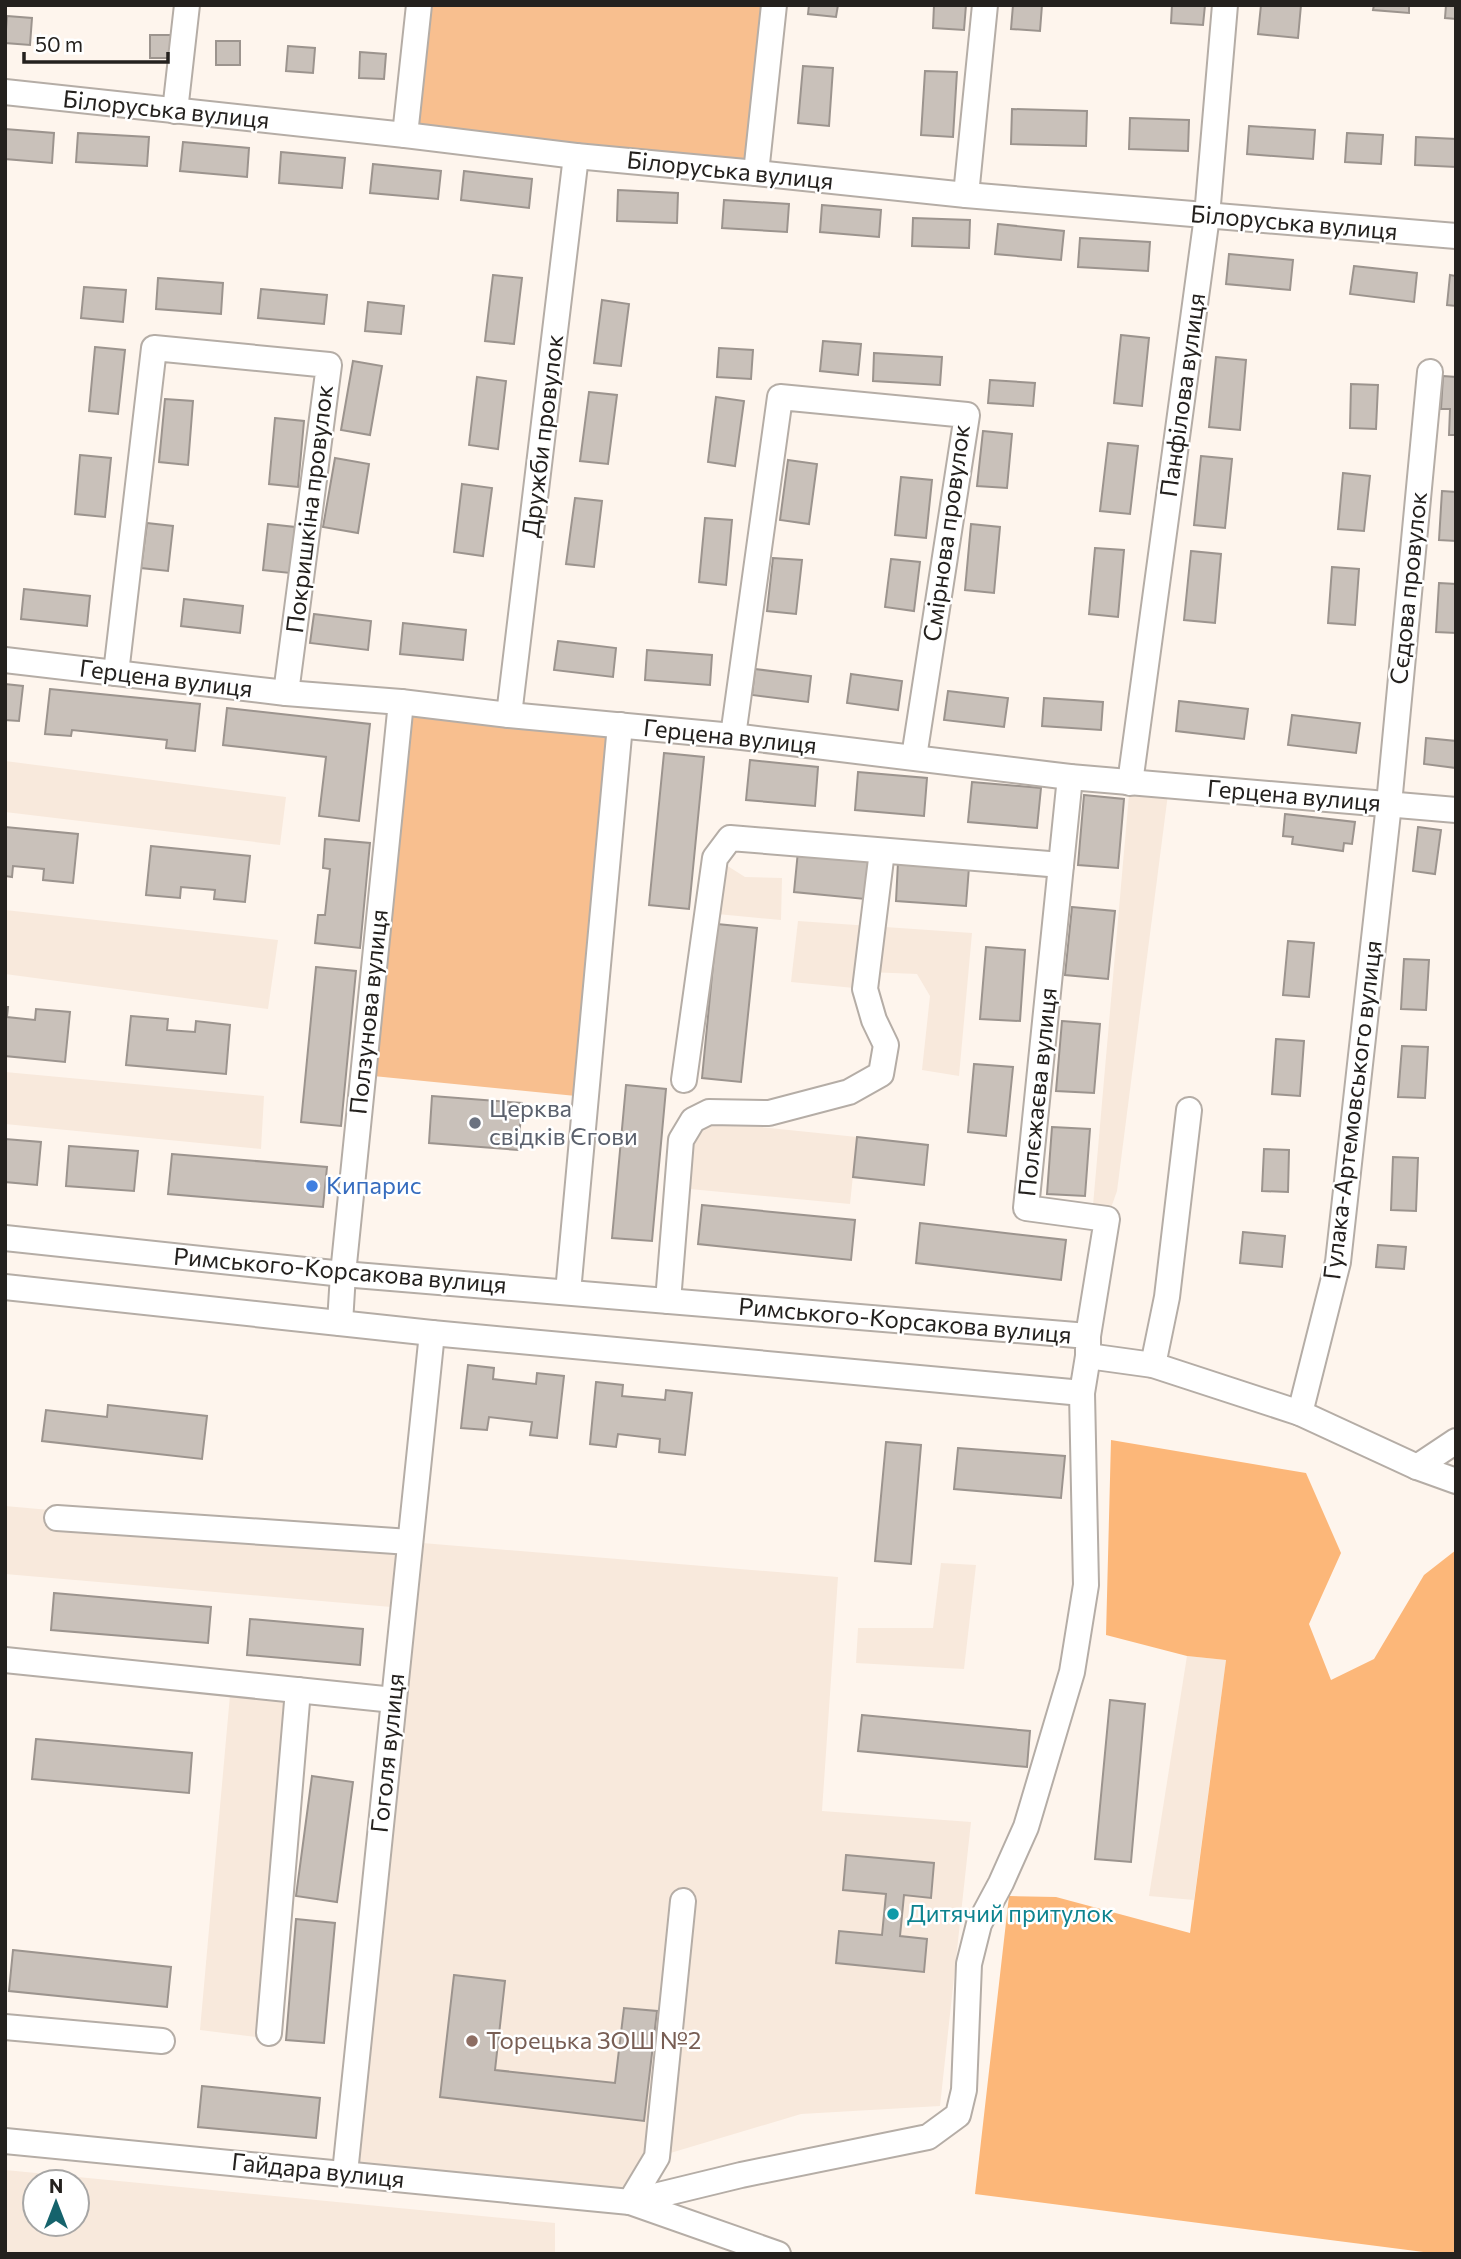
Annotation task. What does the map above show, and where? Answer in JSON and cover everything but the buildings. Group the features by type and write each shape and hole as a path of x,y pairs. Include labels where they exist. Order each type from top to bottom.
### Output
{"street":[{"path":"175,111 187,5"},
{"path":"405,135 419,5"},
{"path":"756,173 774,5"},
{"path":"966,195 985,5"},
{"name":"Панфілова вулиця","path":"1130,783 1207,216 1225,5"},
{"name":"Білоруська вулиця","path":"5,92 576,156 966,195 1456,236"},
{"name":"Дружби провулок","path":"509,715 576,156"},
{"name":"Покришкіна провулок","path":"116,673 154,348 329,365 286,693"},
{"name":"Сєдова провулок","path":"1389,804 1430,372"},
{"name":"Смірнова провулок","path":"733,736 780,397 967,415 914,757"},
{"name":"Герцена вулиця","path":"5,660 286,693 733,736 1070,777 1456,810"},
{"name":"Ползунова вулиця","path":"340,1323 401,702"},
{"path":"569,1292 620,725"},
{"name":"Полєжаєва вулиця","path":"1070,777 1026,1208 1107,1219 1088,1346"},
{"name":"Гулака-Артемовського вулиця","path":"1300,1413 1338,1262 1389,804"},
{"path":"684,1080 715,858 730,838 1061,865"},
{"path":"668,1301 681,1140 692,1120 709,1112 769,1113 849,1092 881,1074 886,1045 874,1020 865,989 882,851"},
{"path":"1153,1365 1167,1297 1189,1110"},
{"name":"Римського-Корсакова вулиця","path":"5,1238 343,1274 668,1301 1088,1346 1082,1393 432,1334 5,1287"},
{"name":"Гоголя вулиця","path":"345,2173 432,1334"},
{"path":"1088,1346 1300,1413 1417,1467 1456,1480"},
{"path":"630,2202 741,2175 928,2137 958,2115 964,2090 970,1964 979,1924 1026,1827 1074,1660 1086,1585 1082,1393"},
{"path":"1417,1467 1456,1441"},
{"path":"57,1518 410,1542"},
{"path":"5,1660 394,1700"},
{"path":"269,2032 298,1690"},
{"path":"630,2202 657,2158 683,1901"},
{"path":"5,2027 162,2041"},
{"name":"Гайдара вулиця","path":"5,2141 630,2202"},
{"path":"630,2202 778,2254"}],"shaded area":[{"path":"415,5 774,5 756,173 401,132"},
{"path":"401,702 620,725 586,1097 363,1075"},
{"path":"5,761 286,797 280,845 5,812"},
{"path":"1130,783 1169,786 1117,1191 1107,1219 1092,1217"},
{"path":"715,858 745,877 782,878 781,920 707,913"},
{"path":"5,910 278,940 268,1009 5,974"},
{"path":"798,921 972,933 959,1076 922,1070 930,996 917,974 868,972 865,989 791,982"},
{"path":"5,1072 264,1096 261,1149 5,1124"},
{"path":"693,1120 857,1137 850,1204 690,1189"},
{"path":"1111,1440 1306,1473 1341,1553 1309,1624 1331,1680 1374,1659 1424,1575 1456,1550 1456,2254 1439,2254 975,2194 1009,1896 1056,1897 1190,1933 1226,1660 1187,1656 1106,1635"},
{"path":"5,1506 838,1577 822,1811 971,1822 940,2106 801,2114 657,2157 630,2202 345,2173 403,1608 5,1574"},
{"path":"941,1563 976,1565 964,1669 856,1663 858,1628 933,1628"},
{"path":"1187,1656 1226,1660 1194,1900 1149,1896"},
{"path":"231,1684 298,1690 256,2037 200,2030"},
{"path":"5,2170 21,2172 21,2238 91,2238 91,2178 555,2223 555,2254 5,2253"}],"place":[{"name":"Церква свідків Єгови","path":"475,1123"},
{"name":"Кипарис","path":"312,1186"},
{"name":"Дитячий притулок","path":"893,1914"},
{"name":"Торецька ЗОШ №2","path":"472,2041"}]}
